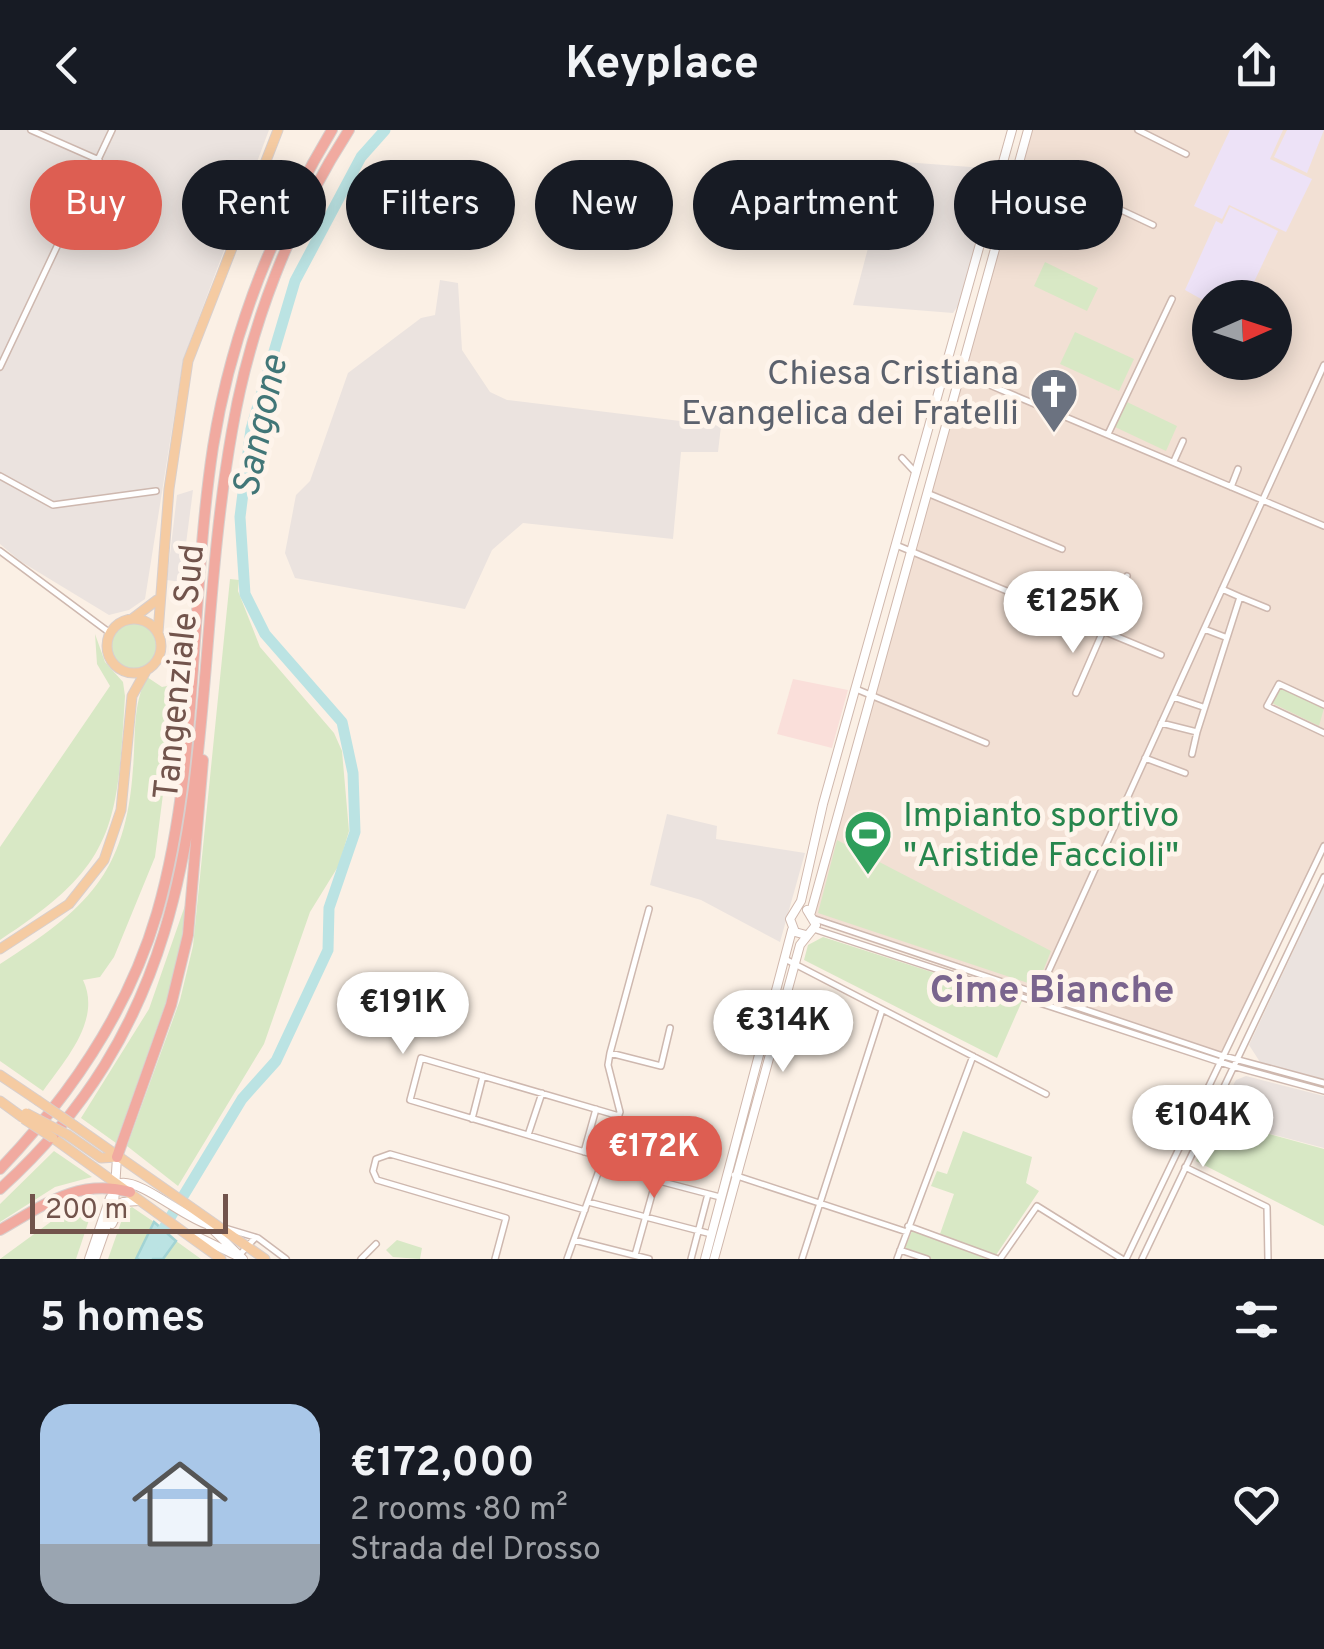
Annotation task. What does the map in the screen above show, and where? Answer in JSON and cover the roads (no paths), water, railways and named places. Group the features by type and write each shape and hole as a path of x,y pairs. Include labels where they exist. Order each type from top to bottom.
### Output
{"highway":[{"name":"Tangenziale Sud","path":"0,1169 66,1094 102,1038 133,977 157,912 176,820 209,485 226,387 269,252 332,130"},
{"name":"Tangenziale Sud","path":"0,1189 45,1144 100,1072 152,972 184,862 228,457 247,361 287,248 350,130"},
{"path":"117,1157 171,1005 188,934 203,774 202,711"},
{"path":"0,1161 16,1152"},
{"path":"0,1230 63,1194 130,1192"}],"main road":[{"path":"0,949 69,904 104,860 121,810 132,696 146,671 159,658 157,600 188,362 278,130"},
{"path":"132,696 120,670 109,658 110,633 157,600"},
{"path":"132,619 147,622 158,633"},
{"path":"120,670 146,671"},
{"path":"0,1075 37,1100 113,1190"},
{"path":"0,1101 117,1157 169,1207 191,1221 222,1228 265,1259"},
{"path":"130,1192 146,1203 169,1207 191,1221 202,1243 220,1259"}],"street":[{"path":"31,130 98,160 112,130"},
{"path":"714,1259 792,929 790,919 798,910 838,750 1012,130"},
{"path":"1020,160 1028,130"},
{"path":"1138,130 1186,154"},
{"path":"1123,211 1153,225"},
{"path":"0,367 55,250"},
{"path":"705,1259 794,965 812,924 870,694 995,250"},
{"path":"975,266 990,270"},
{"path":"1108,434 1172,298"},
{"path":"959,323 974,327"},
{"path":"1035,1001 1324,365"},
{"path":"947,367 1324,526"},
{"path":"1174,462 1184,442"},
{"path":"916,473 902,458 922,453"},
{"path":"1230,486 1238,468"},
{"path":"0,476 53,505 156,491"},
{"path":"927,493 1062,549"},
{"path":"896,545 1160,656"},
{"path":"0,551 110,633"},
{"path":"1076,693 1127,576"},
{"path":"1222,589 1267,608"},
{"path":"1192,754 1240,598"},
{"path":"1204,629 1225,637"},
{"path":"1324,705 1279,684 1267,706 1324,732"},
{"path":"856,689 986,744"},
{"path":"1173,697 1204,707"},
{"path":"1161,723 1197,732"},
{"path":"838,750 854,754"},
{"path":"1145,758 1185,773"},
{"path":"731,1175 999,1259 1036,1206 1124,1259 1324,848"},
{"path":"1142,1259 1324,877"},
{"path":"566,1259 618,1116 608,1065 649,909"},
{"path":"798,910 812,924 1035,1001 1221,1058 1236,1058 1324,1083"},
{"path":"792,929 812,924 1038,993 1221,1058 1232,1066 1324,1091"},
{"path":"785,959 1046,1094"},
{"path":"802,1259 883,1009"},
{"path":"610,1053 661,1066 670,1028"},
{"path":"897,1259 973,1055"},
{"path":"618,1116 421,1058 410,1100 597,1156 656,1180 722,1197"},
{"path":"472,1118 484,1076"},
{"path":"528,1135 542,1093"},
{"path":"584,1152 596,1109"},
{"path":"1180,1147 1192,1152"},
{"path":"495,1259 506,1218 377,1180 373,1171 376,1159 390,1154 585,1210"},
{"path":"106,1231 117,1157"},
{"path":"1184,1167 1267,1207 1268,1259"},
{"path":"635,1255 656,1180"},
{"path":"113,1190 134,1183 169,1207"},
{"path":"92,1259 113,1190"},
{"path":"691,1259 708,1194"},
{"path":"92,1259 123,1202 146,1203"},
{"path":"588,1202 711,1234"},
{"path":"191,1221 209,1226 239,1258"},
{"path":"191,1221 239,1258"},
{"path":"222,1228 258,1238 286,1259"},
{"path":"239,1258 246,1245 258,1238"},
{"path":"574,1240 649,1259"},
{"path":"202,1243 209,1259"},
{"path":"361,1259 376,1244"},
{"path":"900,1250 926,1259"}],"water":[{"path":"154,1222 176,1241 163,1259 136,1259"}],"waterway":[{"name":"Sangone","path":"145,1259 242,1099 276,1061 328,950 329,908 355,832 353,773 342,722 265,634 245,594 240,517 251,429 295,281 361,157 385,130"}],"place":[{"name":"Chiesa Cristiana Evangelica dei Fratelli","path":"1054,434"},
{"name":"Impianto sportivo \"Aristide Faccioli\"","path":"868,876"}],"district":[{"name":"Cime Bianche","path":"1052,989"}]}
